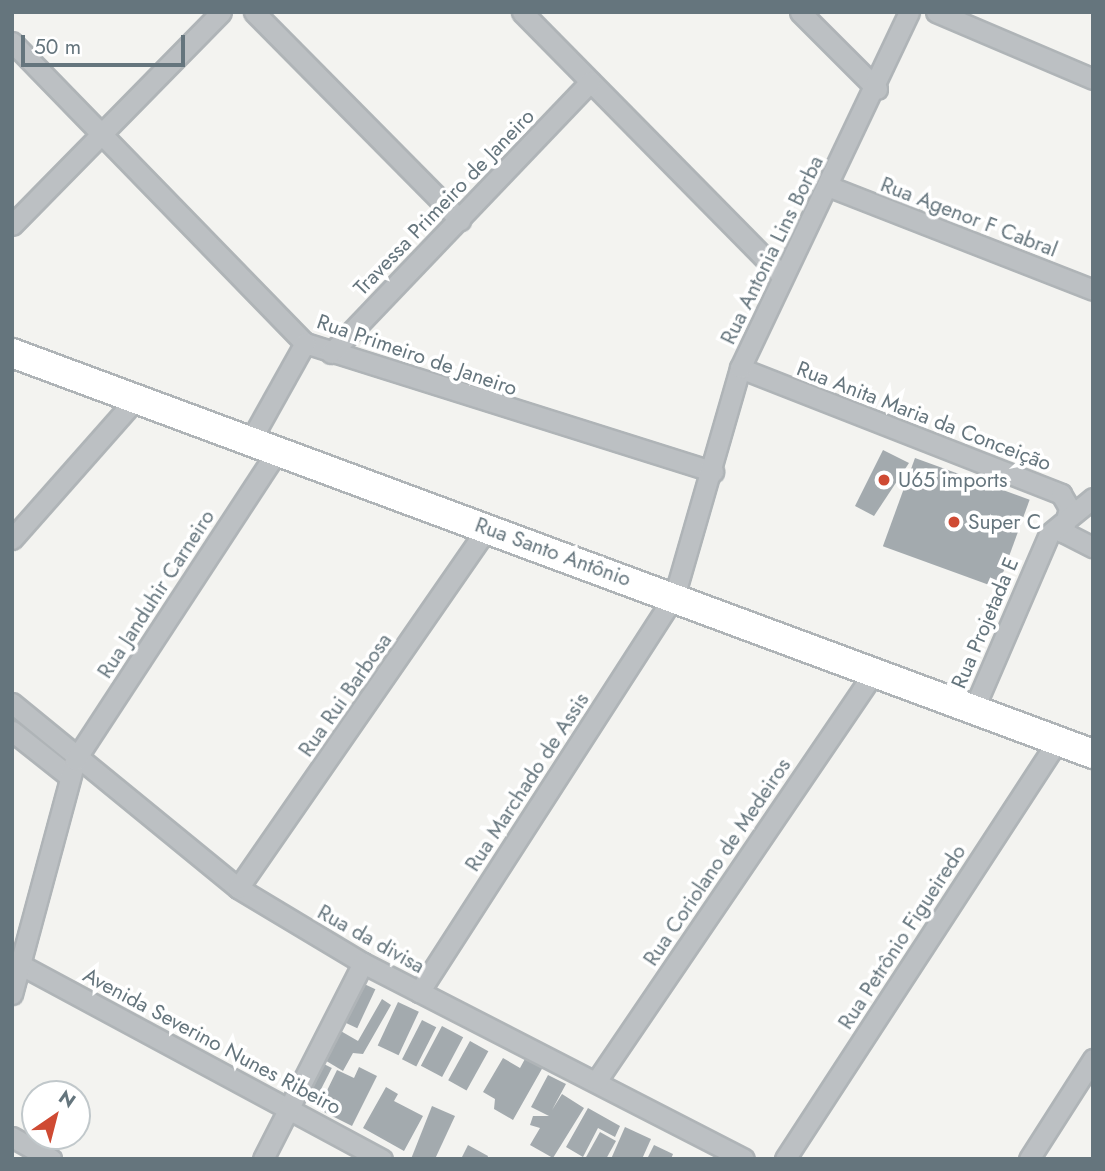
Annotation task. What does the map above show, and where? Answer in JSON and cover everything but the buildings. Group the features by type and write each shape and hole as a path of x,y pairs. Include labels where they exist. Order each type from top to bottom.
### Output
{"main road":[{"name":"Rua Santo Antônio","path":"12,353 276,453 488,527 876,669 1093,754"}],"street":[{"path":"12,225 99,131 221,12"},
{"path":"254,12 460,220"},
{"path":"522,12 780,274"},
{"path":"800,12 877,89"},
{"name":"Rua Antonia Lins Borba","path":"674,597 713,472 740,368 780,274 877,89 909,12"},
{"path":"936,12 1093,79"},
{"name":"Rua Primeiro de Janeiro","path":"12,42 305,343 713,472"},
{"name":"Travessa Primeiro de Janeiro","path":"331,353 590,82"},
{"name":"Rua Agenor F Cabral","path":"828,186 1093,290"},
{"path":"249,443 305,343"},
{"name":"Rua Anita Maria da Conceição","path":"740,368 1061,494 1069,508 1063,532 1093,547"},
{"path":"12,539 135,400"},
{"name":"Rua Janduhir Carneiro","path":"12,994 72,769 276,453"},
{"name":"Rua Projetada E","path":"975,706 1049,534 1093,498"},
{"name":"Rua Rui Barbosa","path":"238,888 488,527"},
{"name":"Rua Marchado de Assis","path":"419,992 674,597"},
{"name":"Rua Coriolano de Medeiros","path":"597,1080 876,669"},
{"name":"Rua da divisa","path":"12,703 72,769 238,888 363,963 597,1080 744,1159"},
{"path":"12,731 72,769"},
{"name":"Rua Petrônio Figueiredo","path":"785,1159 1058,740"},
{"path":"263,1159 291,1109 363,963"},
{"name":"Avenida Severino Nunes Ribeiro","path":"20,965 382,1159"},
{"path":"1029,1159 1093,1059"},
{"path":"12,1137 51,1159"}],"place":[{"name":"U65 imports","path":"884,480"},
{"name":"Super C","path":"954,522"}]}
